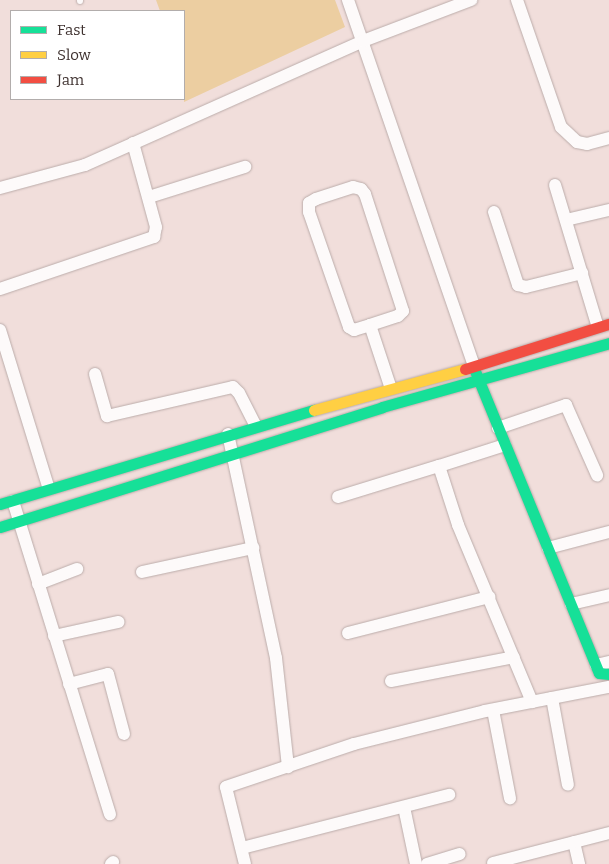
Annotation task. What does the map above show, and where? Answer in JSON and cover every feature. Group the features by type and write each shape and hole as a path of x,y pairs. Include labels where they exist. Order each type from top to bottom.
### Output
{"street":[{"path":"348,0 478,382 599,673 609,674"},
{"path":"0,188 85,165 363,40 470,0"},
{"path":"517,0 561,128 577,142 587,144 609,138"},
{"path":"0,289 150,240 156,232 149,197 134,144"},
{"path":"149,197 245,167"},
{"path":"0,504 228,434 474,366 603,326 582,273 555,185"},
{"path":"353,187 358,187 365,194 403,311 398,316 370,325 354,330 349,327 309,212 309,203 316,199 353,187"},
{"path":"566,220 609,210"},
{"path":"494,212 518,284 522,287 582,273"},
{"path":"370,325 391,389"},
{"path":"0,330 49,489"},
{"path":"0,527 382,407 478,382 557,355 609,343"},
{"path":"95,374 107,416 232,387 239,393 256,426"},
{"path":"498,428 566,405 597,475"},
{"path":"228,434 276,658 288,766"},
{"path":"338,497 505,446"},
{"path":"439,466 458,525 532,702"},
{"path":"13,500 110,814"},
{"path":"548,548 609,532"},
{"path":"142,572 253,548"},
{"path":"38,584 78,569"},
{"path":"571,604 609,595"},
{"path":"348,633 489,597"},
{"path":"54,636 118,622"},
{"path":"391,681 514,657"},
{"path":"596,665 609,662"},
{"path":"69,684 108,674 124,734"},
{"path":"245,864 226,787 354,744 493,710 609,687"},
{"path":"552,698 568,785"},
{"path":"493,710 510,798"},
{"path":"242,848 449,795"},
{"path":"404,807 416,864"},
{"path":"493,863 529,859 574,842 609,833"},
{"path":"574,842 579,864"},
{"path":"427,864 460,854"}],"shaded area":[{"path":"156,0 335,0 345,27 184,102 185,10 160,10"}],"traffic: fast":[{"path":"0,527 382,407 609,343"},
{"path":"475,371 599,673 609,674"},
{"path":"0,504 314,410"}],"traffic: slow":[{"path":"314,410 465,369"}],"traffic: jam":[{"path":"465,369 609,324"}]}
